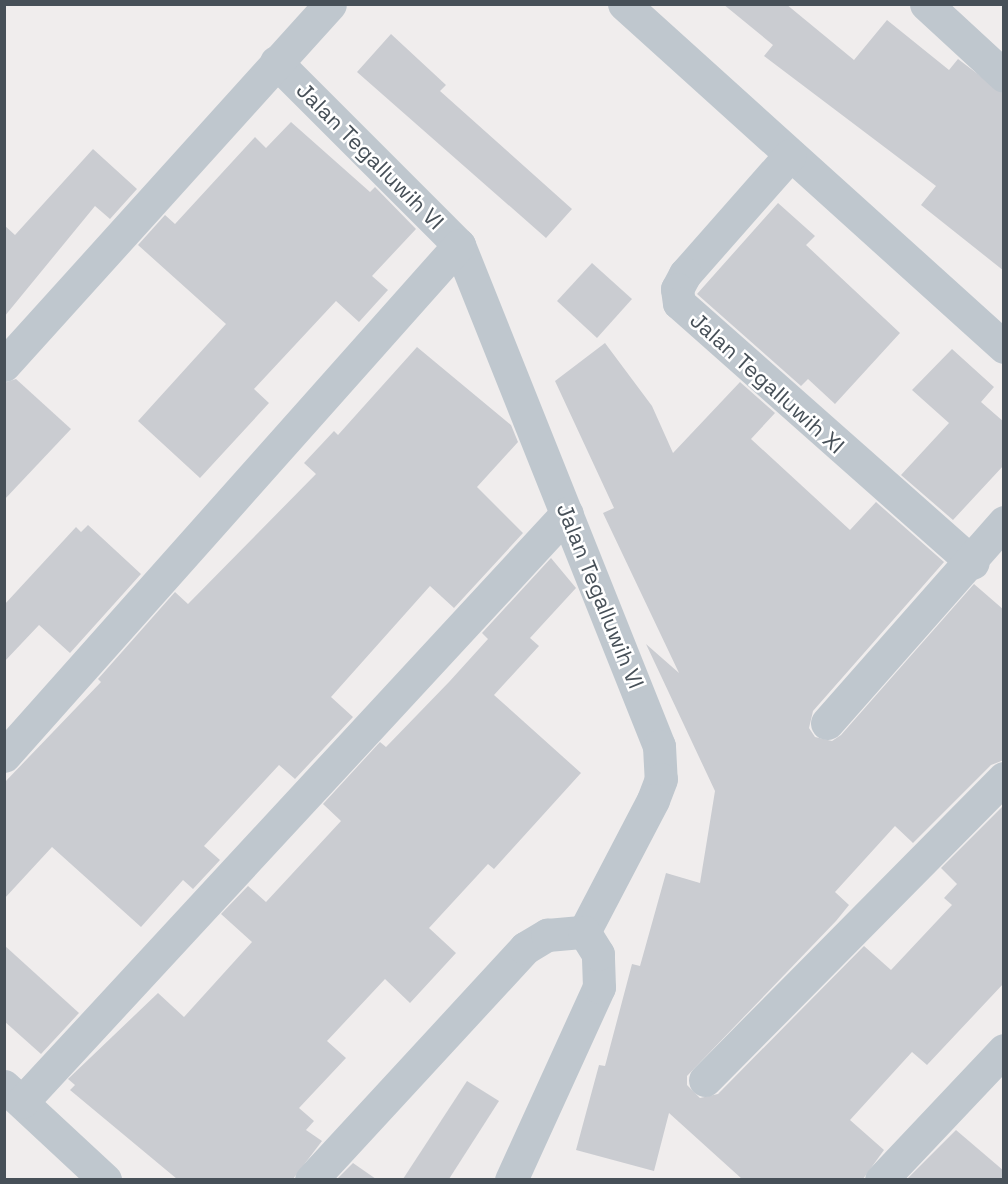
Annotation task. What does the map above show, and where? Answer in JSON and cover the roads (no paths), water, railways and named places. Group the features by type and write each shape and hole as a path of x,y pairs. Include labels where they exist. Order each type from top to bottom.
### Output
{"street":[{"path":"4,365 330,4"},
{"path":"624,4 1004,347"},
{"path":"927,4 1004,76"},
{"name":"Jalan Tegalluwih VI","path":"276,62 459,245 659,746 661,779 584,932"},
{"name":"Jalan Tegalluwih XI","path":"790,155 685,274 677,289 679,303 972,563"},
{"path":"4,756 459,245"},
{"path":"105,1179 13,1094 567,513"},
{"path":"827,723 972,563 1004,522"},
{"path":"705,1080 1004,778"},
{"path":"311,1179 525,948 547,936 584,932 598,954 599,987 512,1179"},
{"path":"881,1179 1004,1050"}]}
